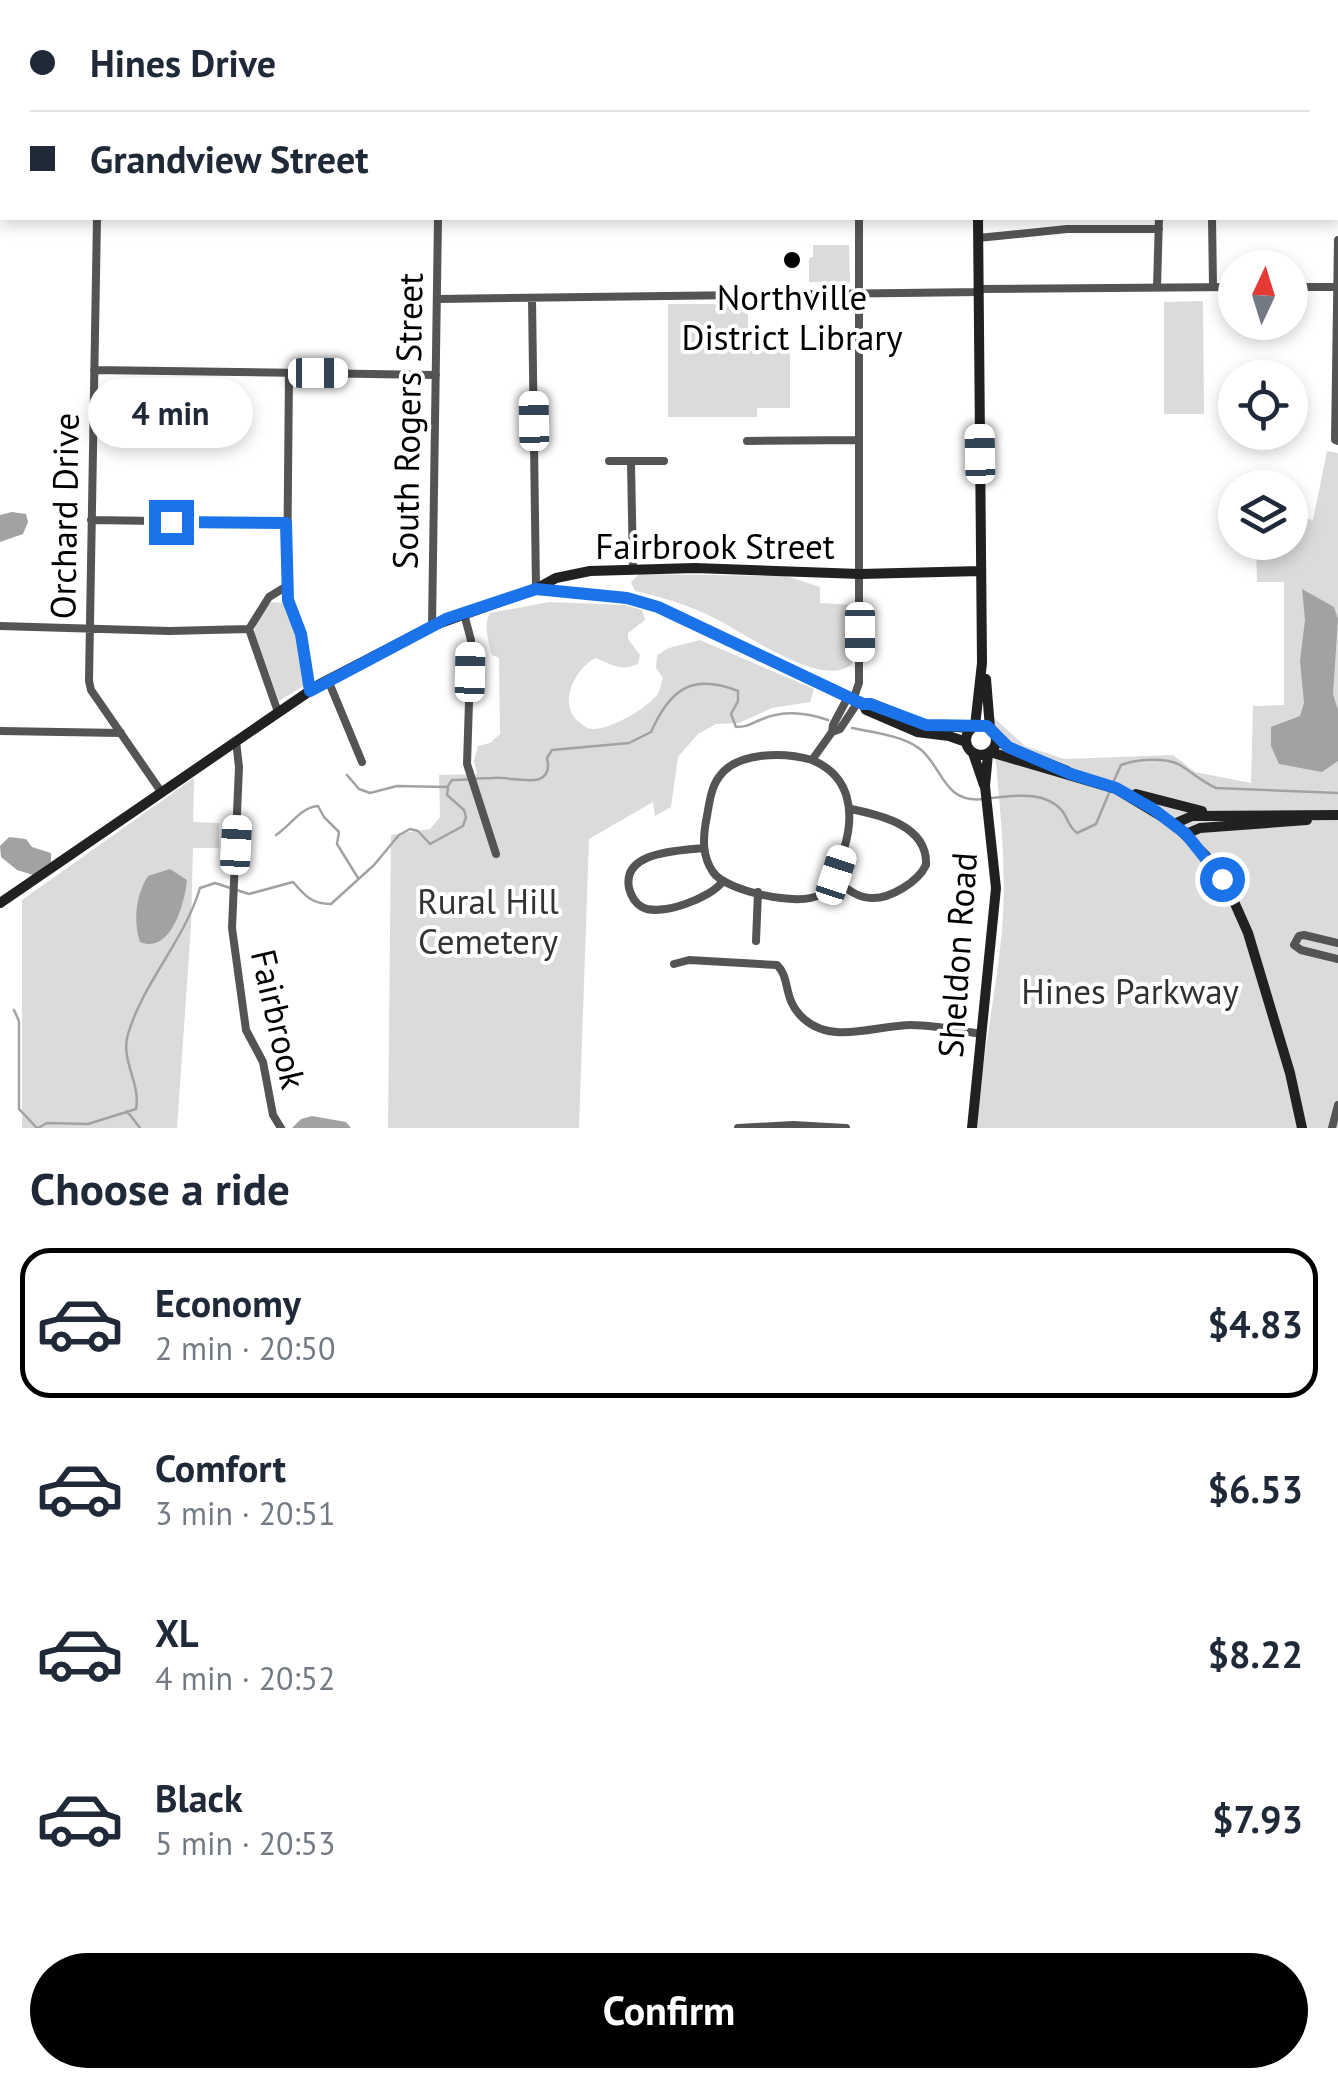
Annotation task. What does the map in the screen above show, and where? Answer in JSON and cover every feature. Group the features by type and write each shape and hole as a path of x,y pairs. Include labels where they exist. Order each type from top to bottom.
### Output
{"street":[{"name":"Orchard Drive","path":"97,220 90,686 162,793"},
{"name":"South Rogers Street","path":"432,626 438,220"},
{"path":"812,760 833,725 856,701 859,682 858,220"},
{"path":"856,701 866,710 916,732 966,742 974,727 982,663 978,220"},
{"path":"1157,287 1159,220"},
{"path":"1212,220 1213,286"},
{"path":"978,238 1067,228 1160,228"},
{"path":"1337,440 1338,240"},
{"path":"437,299 1218,286"},
{"path":"1308,287 1337,287"},
{"path":"532,298 536,589 627,598 658,607 856,701 926,725 974,727 993,733 1008,747 1117,789 1184,808 1258,815"},
{"path":"94,370 436,375"},
{"path":"289,373 287,586 301,634 310,691"},
{"path":"748,441 860,440"},
{"path":"609,461 664,462"},
{"path":"632,462 633,570"},
{"path":"91,520 286,523"},
{"name":"Fairbrook Street","path":"0,903 328,680 432,626 536,589 556,578 578,572 695,568 860,574 981,570"},
{"path":"249,629 270,597 287,586"},
{"path":"463,613 471,640 468,773 496,854"},
{"path":"0,626 249,629"},
{"path":"249,629 278,712"},
{"path":"982,663 993,733 989,753"},
{"path":"328,680 362,762"},
{"path":"0,731 121,733"},
{"name":"Fairbrook","path":"236,741 239,767 234,952 246,1030 263,1062 273,1115 280,1128"},
{"name":"Sheldon Road","path":"966,742 986,790"},
{"path":"973,753 989,753 1071,774"},
{"name":"Sheldon Road","path":"972,1128 996,888 986,790 989,753"},
{"path":"768,756 812,760 837,777 850,810 851,822 834,880 822,894 806,901 722,882 712,872 703,848 714,787 726,769 740,762 768,756"},
{"path":"986,790 997,762 1007,757"},
{"path":"1117,789 1186,834 1222,879 1244,921 1290,1073 1302,1128"},
{"path":"834,880 866,898 876,898 913,882 926,865 924,849 906,828 882,817 850,810"},
{"path":"1174,824 1192,816 1338,815"},
{"path":"1186,834 1200,828 1338,815"},
{"path":"703,848 638,862 628,878 632,896 647,910 658,910 706,896 722,882"},
{"path":"756,940 758,892"},
{"path":"1338,943 1304,934 1294,945 1338,959"},
{"path":"674,964 689,960 777,965 784,972 786,994 795,1010 810,1024 829,1031 915,1025 981,1034"},
{"path":"1332,1128 1338,1106"},
{"path":"738,1128 846,1128"}],"green space":[{"path":"813,245 849,245 850,283 809,282"},
{"path":"1203,301 1204,414 1164,414 1164,302"},
{"path":"668,304 748,304 748,351 790,351 790,408 757,408 757,417 668,417"},
{"name":"Hines Parkway","path":"1327,451 1338,453 1338,1128 977,1128 1003,903 1003,850 992,716 1025,746 1064,759 1173,755 1195,772 1251,783 1253,706 1284,705 1284,582 1257,582 1256,560 1308,560 1308,519 1313,520"},
{"path":"639,574 786,576 820,587 820,603 853,605 852,664 838,670 821,670 802,664 701,612 635,591 631,582"},
{"path":"271,602 286,603 298,630 305,685 279,701 254,632 257,620"},
{"name":"Rural Hill Cemetery","path":"549,602 625,605 642,610 645,620 628,633 640,655 638,664 621,667 595,658 573,682 571,713 588,728 614,724 645,706 658,694 663,678 656,668 657,655 700,640 814,689 810,702 772,708 739,723 716,724 698,734 678,757 671,807 655,816 653,802 589,839 579,1128 388,1128 391,835 430,829 440,817 439,775 477,774 474,760 478,746 490,743 500,734 499,658 492,655 488,639 490,613"},
{"path":"194,778 193,822 219,823 219,848 193,848 177,1128 22,1128 22,900"}],"shaded area":[{"path":"26,514 28,522 23,534 0,542 0,515"},
{"path":"1302,589 1334,607 1338,619 1333,694 1338,710 1338,761 1322,772 1279,764 1271,746 1271,727 1300,716 1304,703 1300,661 1305,620"},
{"path":"9,837 26,839 32,847 51,853 51,862 33,875 17,870 1,857 0,846"},
{"path":"170,869 187,880 179,913 160,941 140,942 136,917 141,891 148,876"},
{"path":"312,1116 346,1122 351,1128 292,1128 301,1119"}],"waterway":[{"path":"448,786 452,780 539,779 545,776 552,750 629,743 651,732 675,695 695,685 738,691 731,714 736,727 785,713 828,720"},
{"path":"852,728 913,745 928,757 952,790 970,799 984,799"},
{"path":"1112,785 1121,765 1159,760 1174,762 1216,788 1338,793"},
{"path":"347,775 359,789 370,793 397,786 446,787"},
{"path":"38,1128 47,1123 88,1124 136,1109 126,1044 128,1034 200,888 215,883 249,894 293,882 309,898 331,904 374,865 399,835 410,829 418,831 430,844 463,826 464,810 447,795 448,788"},
{"path":"992,798 1030,796 1048,801 1063,812 1077,833 1096,824 1109,793"},
{"path":"276,835 301,813 318,806 339,832 337,844 358,878"},
{"path":"14,1010 19,1021 19,1109 37,1128"},
{"path":"127,1111 140,1128"}],"place":[{"name":"Northville District Library","path":"792,260"}],"route":[{"path":"171,522 286,523 288,600 299,624 310,691 432,626 536,589 627,598 680,615 863,704 926,725 987,726 1008,747 1116,788 1153,809 1186,834 1222,879"}]}
